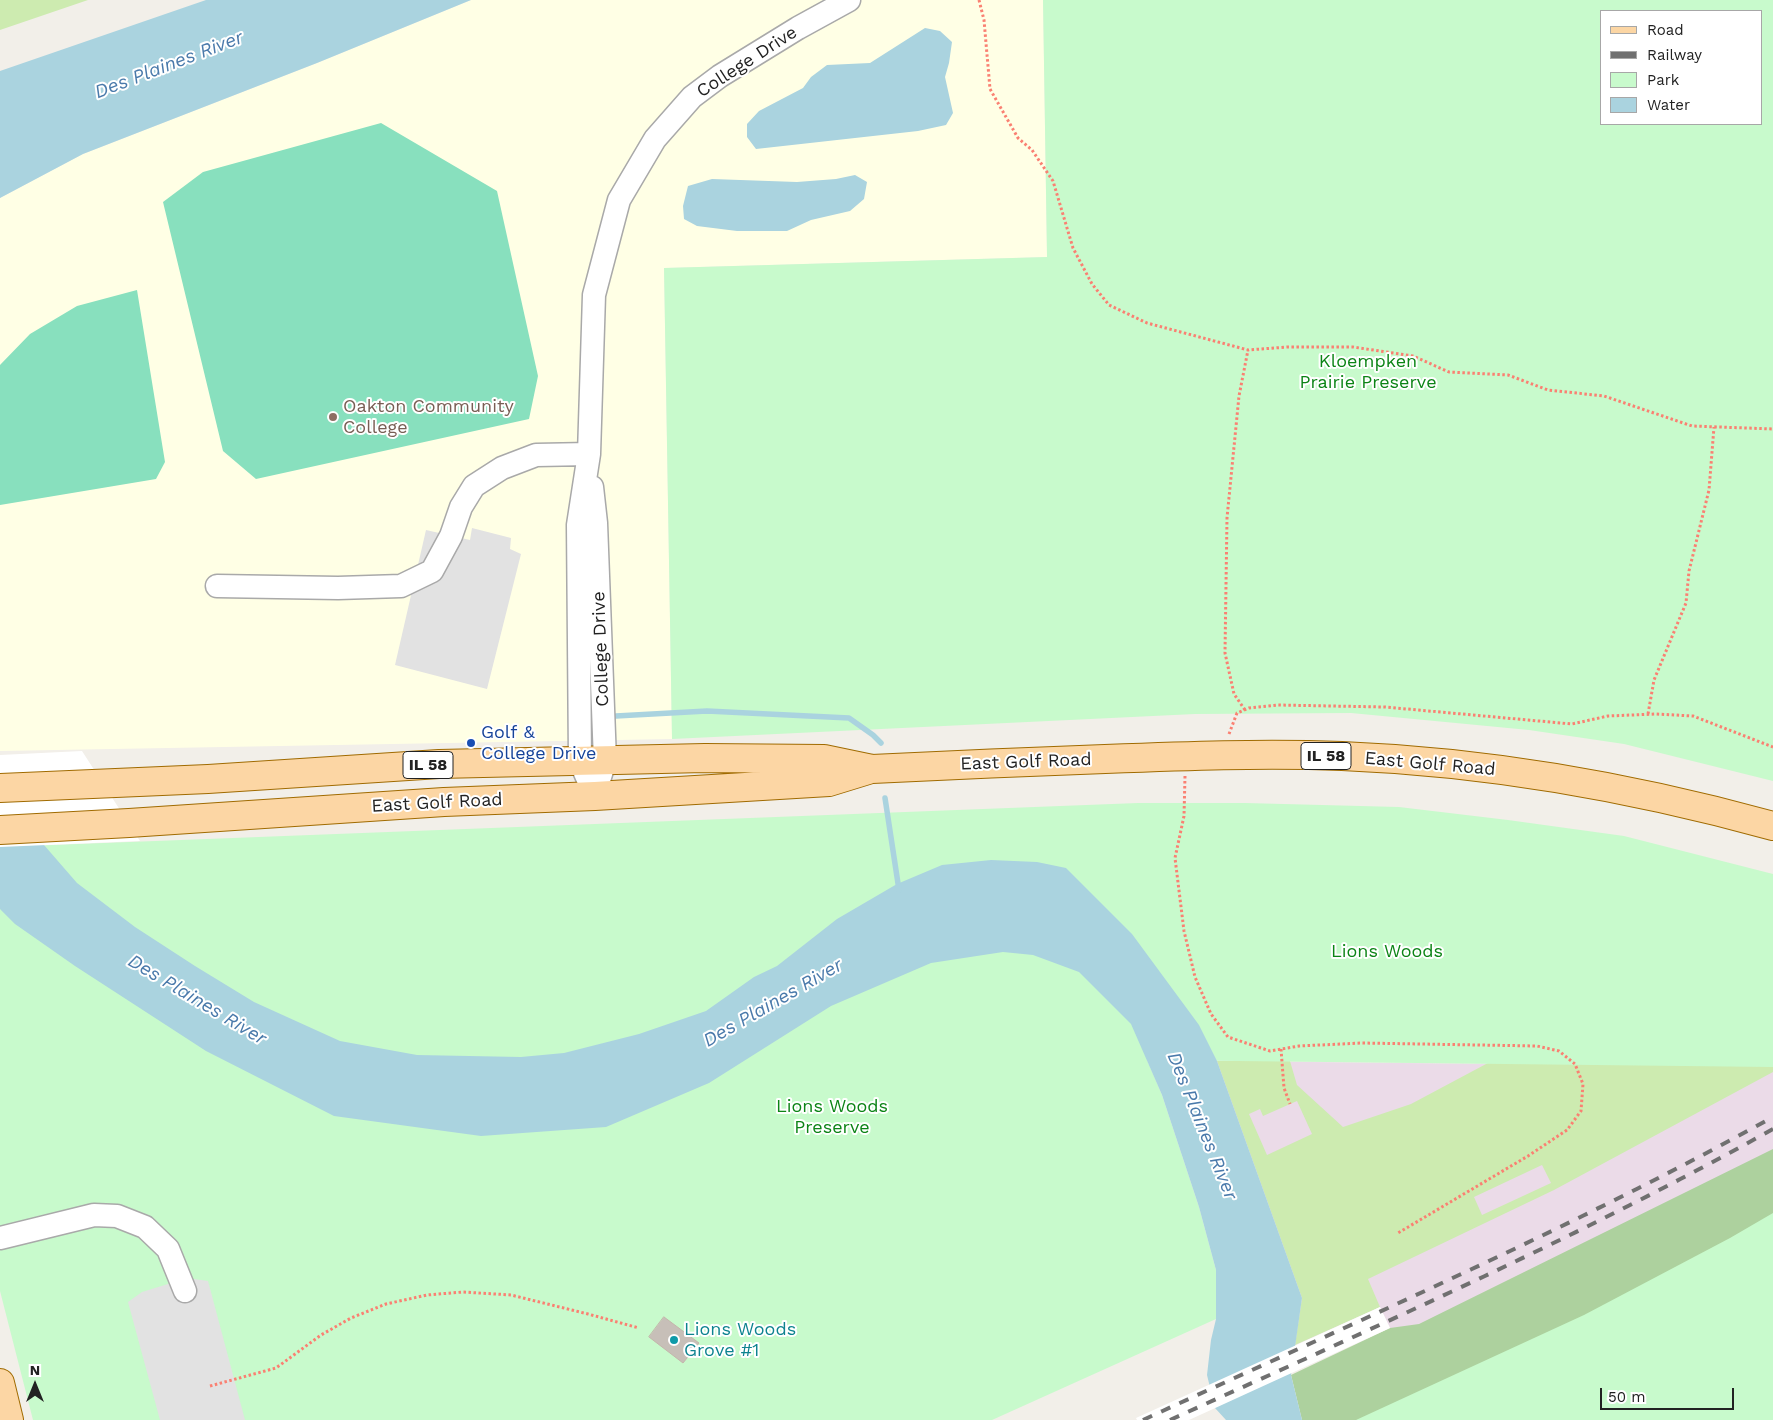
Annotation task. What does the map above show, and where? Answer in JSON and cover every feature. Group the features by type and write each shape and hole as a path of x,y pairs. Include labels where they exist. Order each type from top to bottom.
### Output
{"main road":[{"name":"East Golf Road","path":"0,788 208,779 439,764 705,758 824,759 872,769 1221,755 1342,756 1468,765 1588,782 1699,806 1773,826"},
{"name":"East Golf Road","path":"0,830 444,802 595,796 829,782 872,769"}],"street":[{"name":"College Drive","path":"595,796 593,761 596,523 589,454 594,295 619,200 655,139 692,97 720,76 798,28 849,0"},
{"path":"217,586 338,588 401,586 432,571 451,536 461,507 474,486 502,468 536,455 589,454"},
{"path":"0,1238 94,1215 117,1216 145,1227 168,1249 185,1291"}],"path":[{"path":"979,0 984,20 990,89 1018,138 1032,150 1053,181 1073,248 1092,284 1109,305 1147,323 1248,350 1353,346 1413,356 1449,372 1508,375 1548,390 1604,396 1692,426 1773,429"},
{"path":"1245,710 1234,694 1225,653 1227,518 1239,396 1248,350"},
{"path":"1648,714 1654,680 1686,603 1689,572 1709,490 1714,427"},
{"path":"1221,755 1237,714 1249,708 1278,705 1385,707 1572,724 1608,716 1648,714 1693,716 1773,747"},
{"path":"1185,756 1184,816 1175,858 1184,931 1195,978 1211,1014 1228,1036 1270,1051 1299,1046 1362,1043 1537,1046 1559,1051 1575,1064 1583,1084 1581,1110 1567,1130 1528,1156 1398,1232"},
{"path":"1281,1049 1284,1088 1290,1104"},
{"path":"210,1386 276,1368 321,1335 351,1318 386,1304 427,1295 464,1292 511,1296 639,1328"}],"shaded area":[{"name":"Oakton Community College","path":"471,0 1043,0 1047,257 664,268 672,739 0,751 0,198 83,154 317,63"},
{"path":"472,528 511,538 510,549 521,554 487,689 395,665 426,530 470,540"},
{"path":"1217,1061 1773,1067 1773,1213 1302,1420 1390,1328 1380,1307 1295,1345 1302,1298"},
{"path":"181,1280 208,1281 245,1420 160,1420 128,1302 142,1292"}],"green space":[{"path":"0,0 88,0 0,30"},
{"name":"Kloempken Prairie Preserve","path":"1043,0 1773,0 1773,781 1624,744 1529,730 1351,713 1195,714 672,739 664,268 1047,257"},
{"path":"381,123 497,191 538,376 529,419 256,479 223,451 163,202 203,172"},
{"path":"137,290 165,462 156,479 0,505 0,365 30,334 77,306"},
{"name":"Lions Woods Preserve","path":"1138,803 1245,803 1399,807 1624,836 1773,874 1773,1067 1147,1060 1162,1095 1199,1207 1216,1270 1216,1319 992,1420 33,1420 0,1291 0,847"},
{"path":"1773,911 1773,1072 1554,1190 1368,1279 1380,1307 1295,1345 1302,1298 1217,1061 1290,1061 1297,1085 1343,1127 1411,1104","holes":["1297,1101 1312,1134 1267,1155 1249,1114 1260,1109 1263,1116","1542,1165 1551,1183 1482,1215 1474,1197"]},
{"path":"1773,1149 1773,1420 1302,1420 1291,1375 1390,1328 1419,1324"},
{"path":"1773,1213 1773,1420 1356,1420 1584,1315 1730,1238"}],"water":[{"name":"Des Plaines River","path":"206,0 471,0 317,63 83,154 0,198 0,71"},
{"path":"925,28 940,31 952,42 945,77 953,113 946,125 918,131 756,149 747,137 747,124 759,111 803,88 811,77 827,65 870,63"},
{"path":"855,175 867,182 864,199 850,211 811,220 787,231 737,231 697,226 684,219 683,206 688,186 712,179 797,182 836,179"},
{"name":"Des Plaines River","path":"0,785 44,845 77,883 135,927 195,966 254,1002 340,1041 417,1055 521,1057 564,1053 639,1034 706,1011 754,977 777,966 837,919 897,884 942,865 991,860 1037,862 1066,868 1132,934 1199,1025 1217,1061 1302,1298 1291,1375 1302,1420 1226,1420 1215,1408 1207,1375 1211,1340 1216,1319 1216,1270 1199,1207 1162,1095 1131,1024 1079,972 1033,955 1003,952 931,963 831,1006 709,1083 606,1127 481,1136 334,1116 206,1051 75,966 15,924 0,909"}],"pier":[{"path":"82,751 140,841 0,847 0,755"},
{"path":"1380,1307 1390,1328 1189,1420 1137,1420 1136,1418"}],"building":[{"name":"Lions Woods Grove #1","path":"664,1317 699,1343 683,1363 649,1337"}],"waterway":[{"path":"616,716 707,711 849,718 881,743"},
{"path":"885,798 899,890"}],"railway":[{"path":"1143,1420 1540,1237 1773,1117"},
{"path":"1170,1420 1550,1245 1625,1208 1773,1129"}],"place":[{"name":"Oakton Community College","path":"333,417"},
{"name":"Golf & College Drive","path":"471,743"},
{"name":"Lions Woods Grove #1","path":"674,1340"}],"park label":[{"name":"Lions Woods","path":"1387,952"}]}
